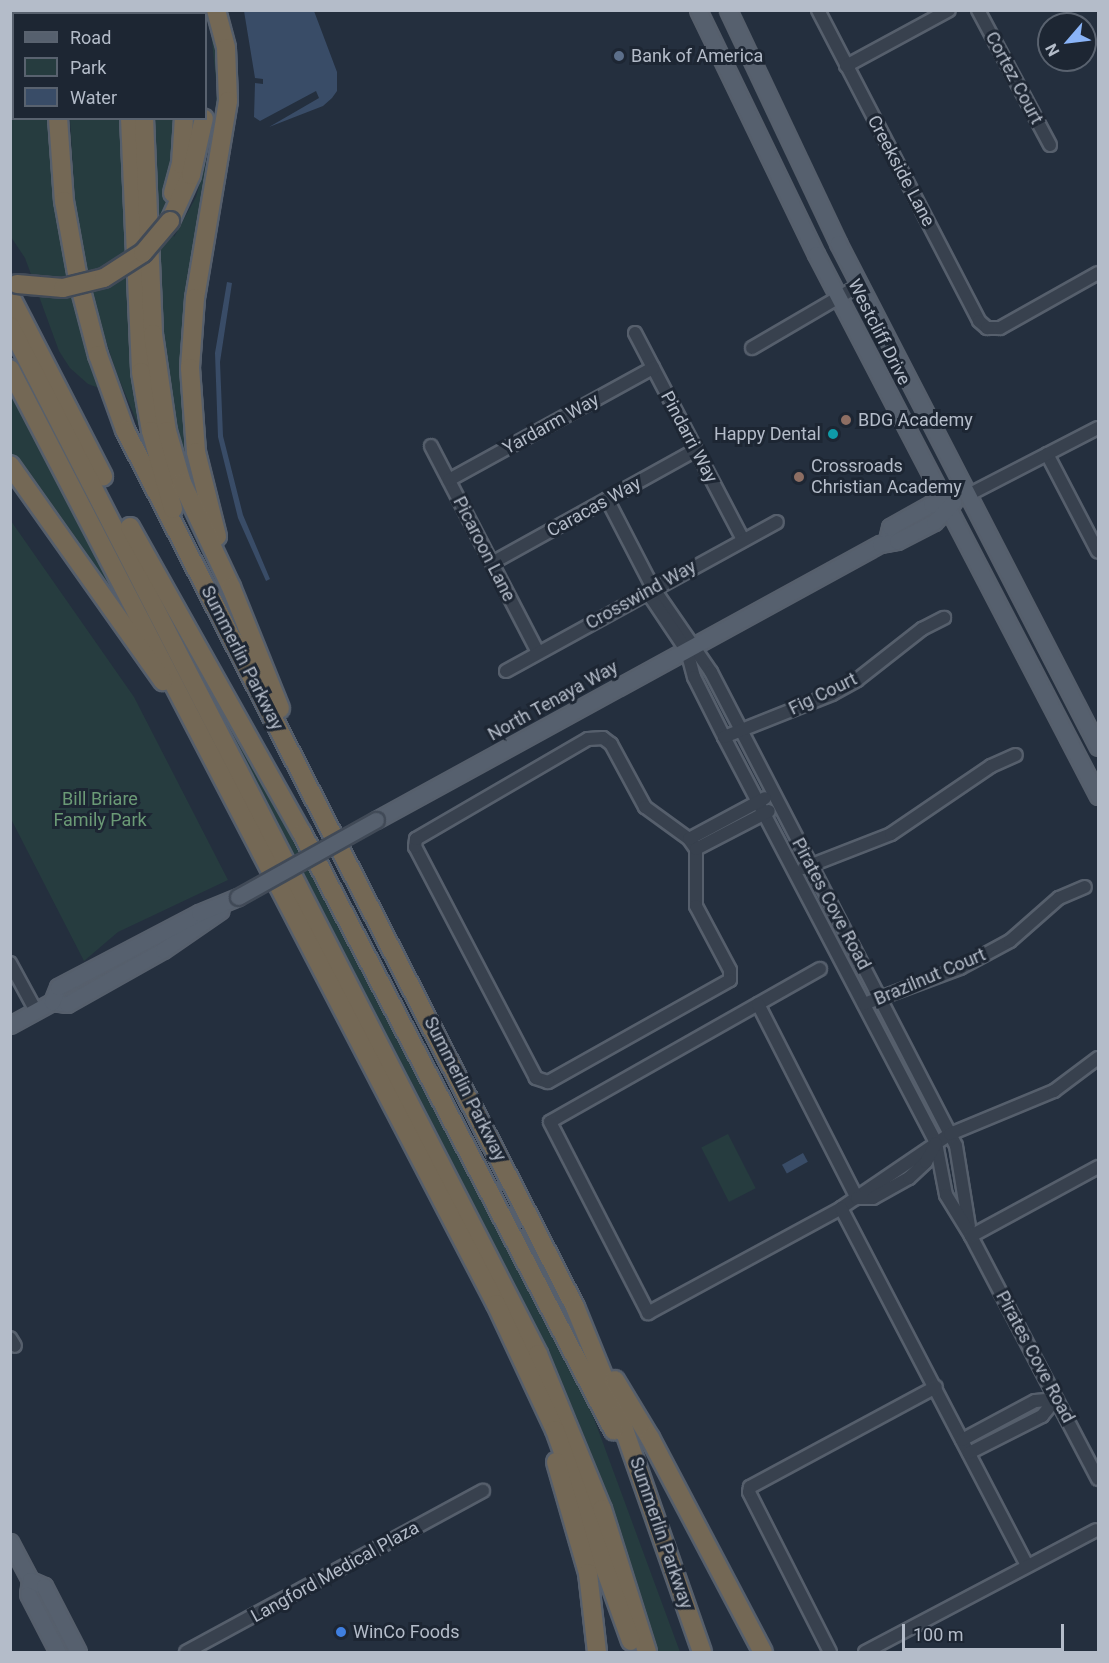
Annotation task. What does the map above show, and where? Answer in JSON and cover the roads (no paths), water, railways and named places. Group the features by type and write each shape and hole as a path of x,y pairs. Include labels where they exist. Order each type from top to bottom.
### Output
{"highway":[{"path":"216,10 227,59 228,110 195,298 190,392 200,478 231,587"},
{"path":"58,120 70,240 93,336 132,448 183,546"},
{"path":"130,120 142,386 156,453 183,546"},
{"path":"144,120 152,323 161,400 182,483 231,587 321,811"},
{"path":"170,220 171,200 181,164 184,120"},
{"path":"204,120 192,175 170,220 148,248 104,279 63,288 12,288 70,425 538,1354 608,1525 647,1653"},
{"path":"10,326 70,425 302,833 544,1289 650,1503"},
{"path":"10,369 528,1371 572,1472 636,1653"},
{"path":"10,465 196,726"},
{"name":"Summerlin Parkway","path":"183,546 545,1244 589,1338 702,1653"},
{"path":"589,1338 650,1438 763,1653"},
{"path":"528,1371 585,1559 597,1653"}],"main road":[{"name":"Westcliff Drive","path":"698,10 839,297 1098,747"},
{"name":"Westcliff Drive","path":"728,11 860,285 957,500 1098,796"},
{"path":"737,88 759,77"},
{"name":"North Tenaya Way","path":"10,1025 36,1011 59,1003 119,975 202,917 887,540 897,542 939,519 957,500"},
{"name":"North Tenaya Way","path":"59,1003 108,968 109,959 178,924 202,917"},
{"path":"119,975 123,963 160,942 178,924"},
{"path":"10,1542 30,1580 28,1594 58,1653"},
{"path":"30,1580 44,1586 78,1653"}],"street":[{"name":"Creekside Lane","path":"818,10 979,321 987,328 1000,328 1098,273"},
{"path":"846,66 949,10"},
{"name":"Cortez Court","path":"978,10 1050,145"},
{"path":"752,348 860,285"},
{"name":"Pindarri Way","path":"635,333 743,540"},
{"name":"Yardarm Way","path":"449,480 653,368"},
{"path":"957,500 1098,428"},
{"name":"Picaroon Lane","path":"431,446 538,652"},
{"name":"Caracas Way","path":"492,563 696,450"},
{"path":"1047,454 1098,552"},
{"name":"Pirates Cove Road","path":"608,499 653,588 740,728 956,1146 971,1236"},
{"name":"Crosswind Way","path":"506,671 653,588 777,522"},
{"name":"Fig Court","path":"724,737 740,728 832,694 857,680 922,629 944,618"},
{"name":"Pirates Cove Road","path":"690,649 694,677 936,1143 946,1195 971,1236 1098,1479"},
{"path":"603,738 610,744 645,807 692,844 696,906 730,970 730,980 548,1082 536,1078 415,847 416,839 588,739 603,738"},
{"path":"795,872 891,834 991,766 1016,755"},
{"path":"692,844 759,802 777,800"},
{"path":"692,844 764,813 777,800"},
{"name":"Brazilnut Court","path":"864,1004 984,955 1010,940 1059,898 1085,887"},
{"path":"10,963 36,1011"},
{"path":"820,969 550,1122 648,1313 857,1198 873,1198 909,1178 926,1162 936,1143 950,1134 1054,1091 1098,1058"},
{"path":"758,1004 857,1198"},
{"path":"971,1236 1098,1167"},
{"path":"841,1208 1027,1566"},
{"path":"830,1653 749,1492 750,1486 936,1387"},
{"path":"962,1440 1035,1401 1056,1399"},
{"path":"969,1454 1042,1416 1056,1399"},
{"name":"Langford Medical Plaza","path":"186,1653 483,1491"},
{"path":"866,1653 1096,1530"}],"water":[{"path":"244,11 314,11 337,72 337,91 332,98 323,106 269,127 319,98 316,91 260,121 254,117 255,83 263,84 263,79 255,78"},
{"path":"227,282 232,283 220,362 223,436 243,515 270,579 266,581 238,518 218,437 215,353"},
{"path":"803,1153 808,1162 787,1173 782,1165"}],"place":[{"name":"Bank of America","path":"619,56"},
{"name":"BDG Academy","path":"846,420"},
{"name":"Happy Dental","path":"833,434"},
{"name":"Crossroads Christian Academy","path":"799,477"},
{"name":"WinCo Foods","path":"341,1632"}],"park label":[{"name":"Bill Briare Family Park","path":"100,810"}]}
